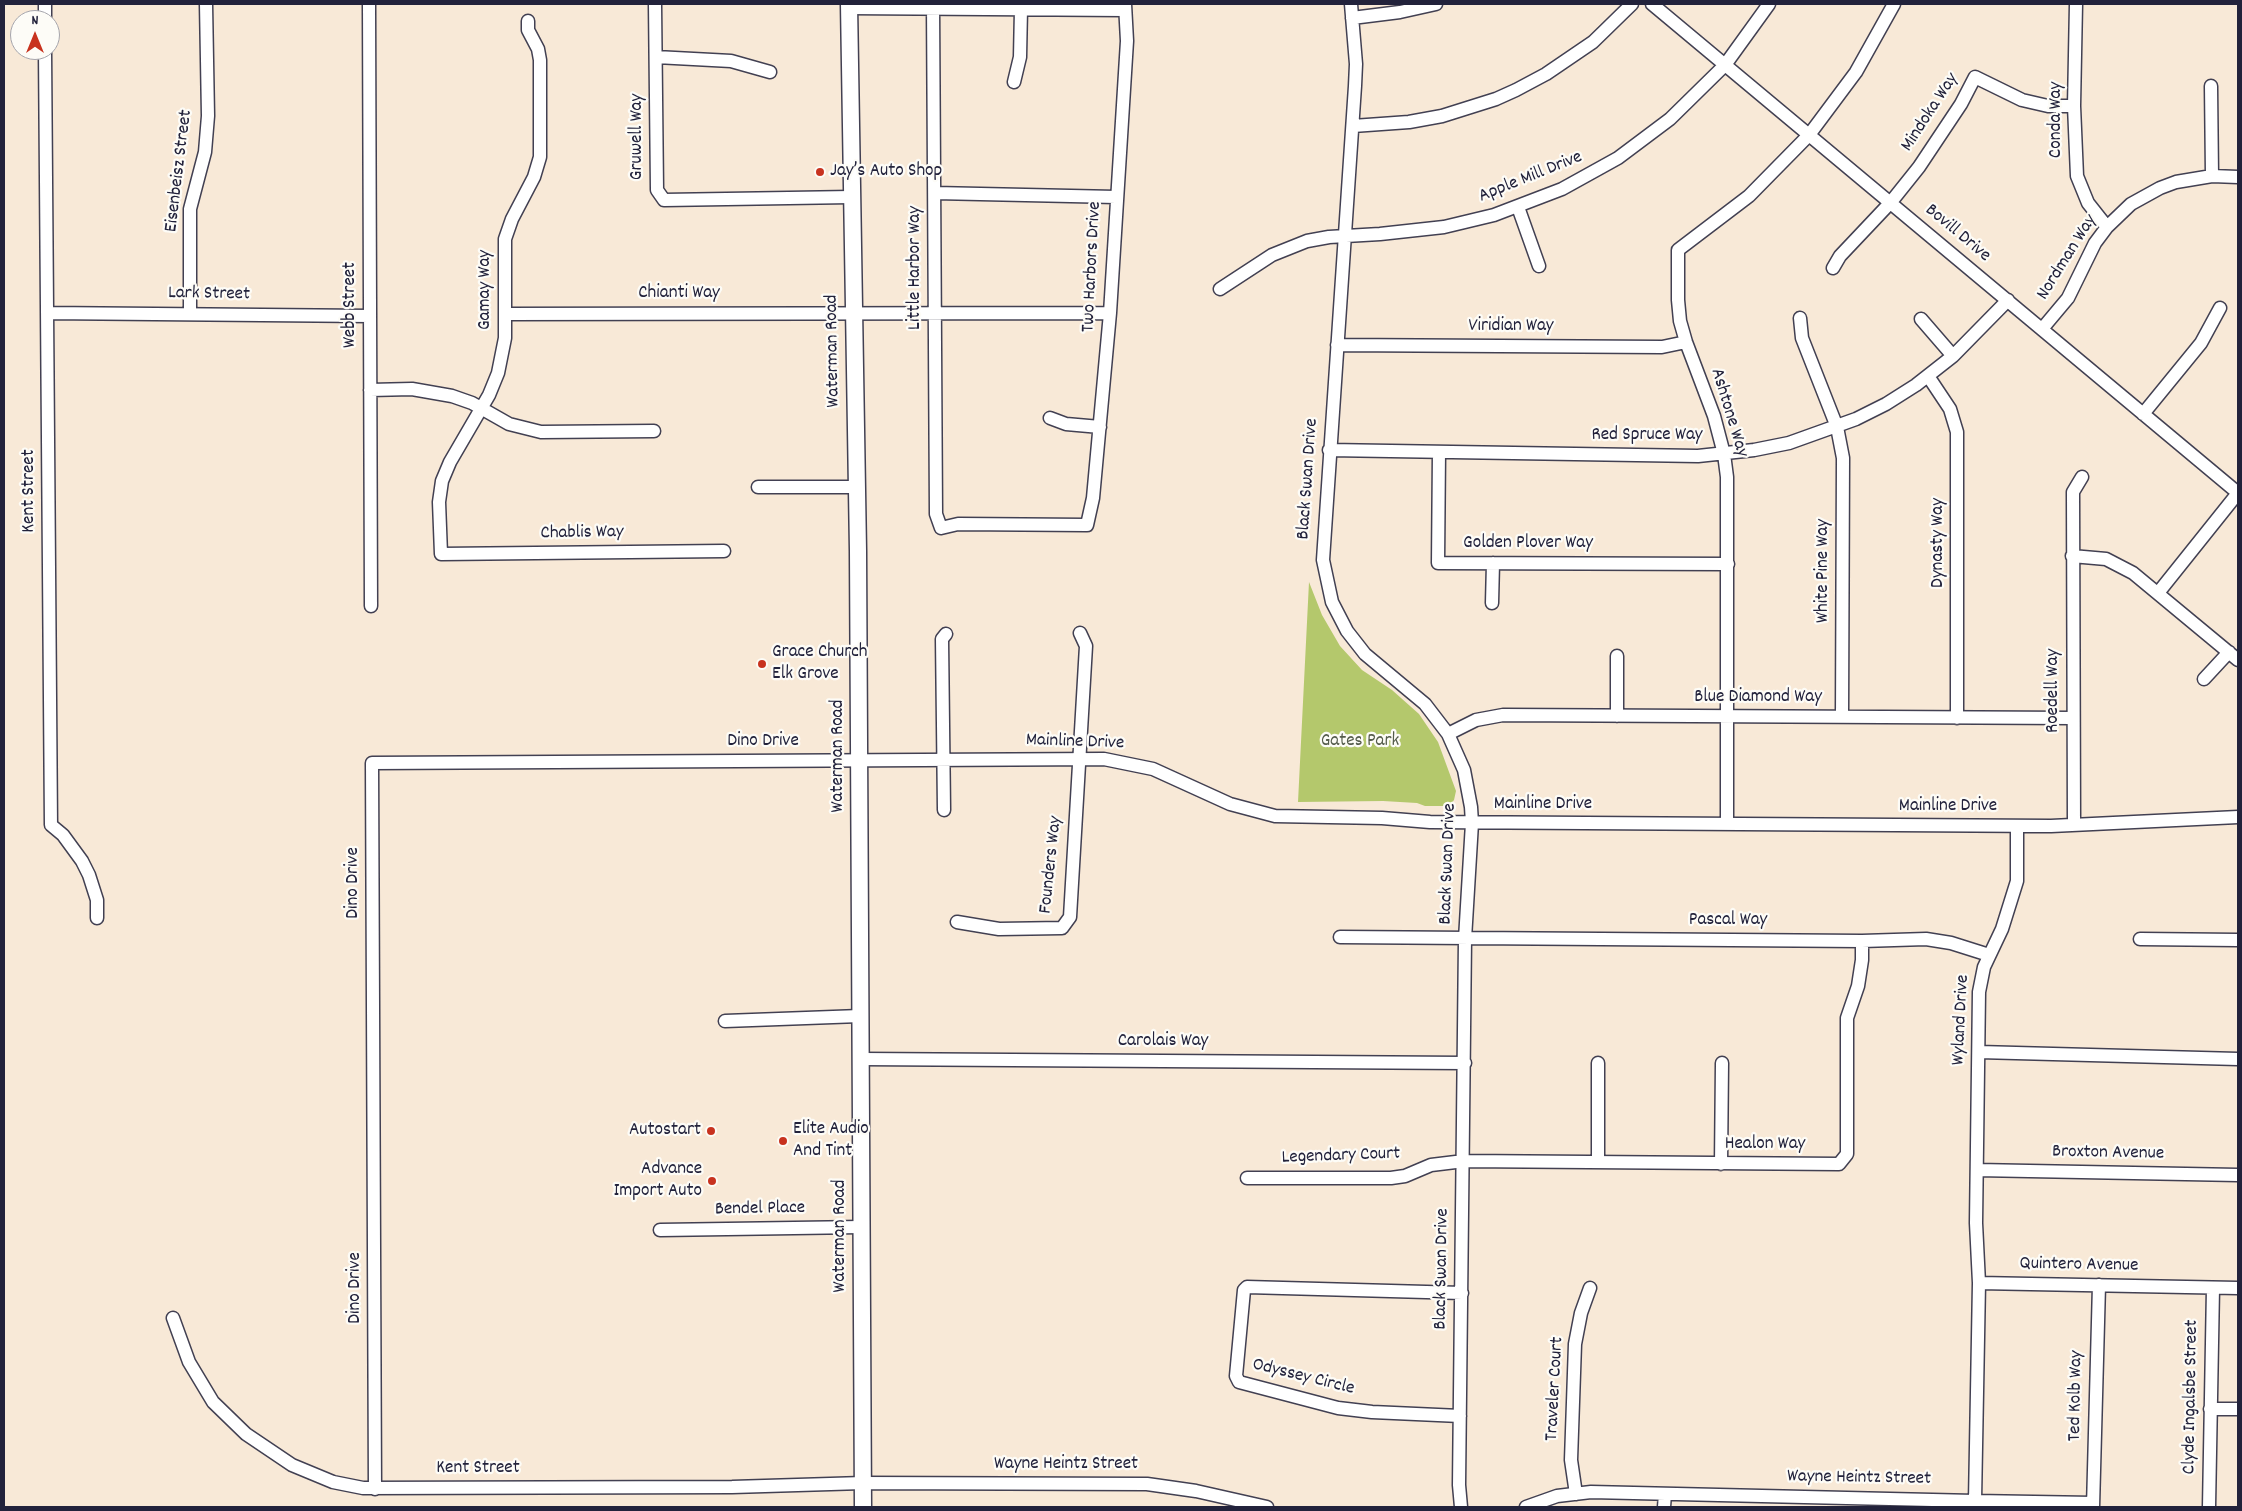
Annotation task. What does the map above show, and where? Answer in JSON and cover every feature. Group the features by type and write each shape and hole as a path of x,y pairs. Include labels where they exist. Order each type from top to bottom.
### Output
{"main road":[{"name":"Waterman Road","path":"848,6 859,760 863,1507"}],"street":[{"name":"Eisenbeisz Street","path":"190,313 190,209 205,152 208,124 206,4"},
{"name":"Webb Street","path":"368,4 371,606"},
{"name":"Gruwell Way","path":"655,4 657,190 664,200 851,197"},
{"name":"Black Swan Drive","path":"1351,4 1356,64 1353,126 1329,450 1323,560 1332,602 1347,631 1365,654 1425,704 1448,734 1464,770 1468,788 1472,823 1465,939 1459,1485 1461,1507"},
{"path":"1352,18 1400,12 1436,4"},
{"path":"1353,126 1409,122 1442,116 1503,96 1566,62 1593,42 1632,4"},
{"name":"Bovill Drive","path":"1652,4 2238,493"},
{"name":"Apple Mill Drive","path":"1220,289 1272,255 1293,246 1329,236 1390,234 1444,227 1518,207 1562,189 1618,158 1670,119 1699,93 1725,65 1769,4"},
{"path":"1809,135 1856,72 1894,4"},
{"name":"Conda Way","path":"2076,4 2074,106 2077,176 2088,204 2107,227"},
{"path":"848,6 1021,9 1125,7"},
{"name":"Little Harbor Way","path":"933,6 936,514 941,528 958,524 1087,525"},
{"name":"Two Harbors Drive","path":"1087,525 1093,498 1110,312 1127,41 1125,7"},
{"path":"1014,82 1020,57 1021,9"},
{"name":"Gamay Way","path":"441,554 439,502 442,481 450,462 494,384 502,362 506,314 506,239 512,218 534,177 540,151 540,60 534,39 528,30 528,21"},
{"path":"656,57 731,61 770,72"},
{"name":"Kent Street","path":"45,60 51,825 63,835 82,861 89,875 97,900 97,918"},
{"name":"Mindoka Way","path":"1890,202 1936,142 1975,77 2022,100 2043,105 2074,106"},
{"path":"2211,86 2212,176"},
{"name":"Ashtone Way","path":"1727,824 1728,506 1724,454 1714,416 1680,321 1678,250 1720,220 1749,196 1809,135"},
{"name":"Nordman Way","path":"2042,329 2068,298 2091,251 2107,227 2131,204 2160,188 2176,182 2212,176 2238,177"},
{"path":"935,193 1116,197"},
{"path":"1834,268 1840,256 1890,202"},
{"path":"1518,207 1539,266"},
{"name":"Red Spruce Way","path":"1329,450 1698,456 1724,454 1789,443 1837,427 1886,404 1928,376 1953,356 2008,300"},
{"path":"2144,414 2201,343 2220,308"},
{"name":"Chianti Way","path":"506,314 1110,312"},
{"name":"Lark Street","path":"47,313 370,316"},
{"name":"White Pine Way","path":"1800,318 1802,338 1842,443 1842,717"},
{"path":"1921,319 1953,356"},
{"name":"Viridian Way","path":"1337,345 1662,347 1686,342"},
{"name":"Dynasty Way","path":"1928,376 1950,409 1957,432 1957,718"},
{"path":"370,390 391,389 432,392 472,403 509,424 541,432 654,431"},
{"path":"1050,418 1066,424 1100,427"},
{"name":"Golden Plover Way","path":"1438,452 1438,563 1728,564"},
{"name":"Roedell Way","path":"2074,825 2073,492 2082,477"},
{"path":"758,487 856,487"},
{"path":"2158,593 2238,493"},
{"name":"Chablis Way","path":"441,554 724,551"},
{"path":"2072,556 2091,556 2120,565 2133,573 2234,656 2204,679"},
{"path":"1492,603 1493,563"},
{"path":"1080,633 1086,646 1080,758"},
{"path":"944,810 942,639 946,634"},
{"path":"1617,656 1617,716"},
{"name":"Blue Diamond Way","path":"1448,734 1464,724 1491,716 2073,718"},
{"name":"Mainline Drive","path":"859,760 1080,758 1127,762 1153,769 1230,804 1274,816 1382,818 1472,823 2017,826 2238,817"},
{"name":"Founders Way","path":"957,922 999,929 1062,928 1070,917 1080,758"},
{"name":"Dino Drive","path":"375,1489 372,763 859,760"},
{"name":"Wyland Drive","path":"1978,1283 1976,1223 1979,992 1984,967 2002,929 2017,881 2017,826"},
{"name":"Pascal Way","path":"1340,936 1465,939 1862,941 1926,939 1951,943 1989,955"},
{"path":"2140,939 2238,940"},
{"name":"Healon Way","path":"1464,1161 1839,1164 1847,1154 1847,1018 1858,986 1862,960 1862,941"},
{"path":"725,1021 860,1016"},
{"path":"1978,1052 2238,1059"},
{"name":"Carolais Way","path":"861,1059 1465,1063"},
{"path":"1598,1063 1598,1161"},
{"path":"1721,1164 1722,1063"},
{"name":"Legendary Court","path":"1247,1178 1391,1178 1405,1176 1431,1165 1464,1161"},
{"name":"Broxton Avenue","path":"1977,1170 2238,1175"},
{"name":"Bendel Place","path":"660,1230 861,1227"},
{"path":"1975,1504 1978,1283"},
{"name":"Quintero Avenue","path":"1978,1283 2238,1288"},
{"name":"Ted Kolb Way","path":"2093,1505 2099,1285"},
{"name":"Odyssey Circle","path":"1460,1416 1372,1412 1338,1408 1239,1382 1236,1376 1244,1290 1247,1287 1462,1293"},
{"name":"Traveler Court","path":"1576,1494 1571,1460 1575,1344 1581,1313 1590,1288"},
{"name":"Clyde Ingalsbe Street","path":"2209,1507 2212,1288"},
{"name":"Kent Street","path":"173,1318 189,1362 213,1402 246,1434 280,1458 333,1482 375,1489 732,1487 862,1483"},
{"path":"2210,1409 2238,1409"},
{"name":"Wayne Heintz Street","path":"862,1483 1147,1484 1196,1491 1267,1507"},
{"name":"Wayne Heintz Street","path":"1526,1507 1557,1496 1591,1492 1857,1503 2093,1505"},
{"path":"1664,1507 1665,1494"}],"green space":[{"name":"Gates Park","path":"1309,582 1322,615 1340,646 1362,670 1392,690 1419,714 1438,742 1456,791 1454,800 1449,806 1425,806 1417,803 1383,801 1298,802"}],"place":[{"name":"Jay’s Auto Shop","path":"820,172"},
{"name":"Grace Church Elk Grove","path":"762,664"},
{"name":"Autostart","path":"711,1131"},
{"name":"Elite Audio And Tint","path":"783,1141"},
{"name":"Advance Import Auto","path":"712,1181"}]}
